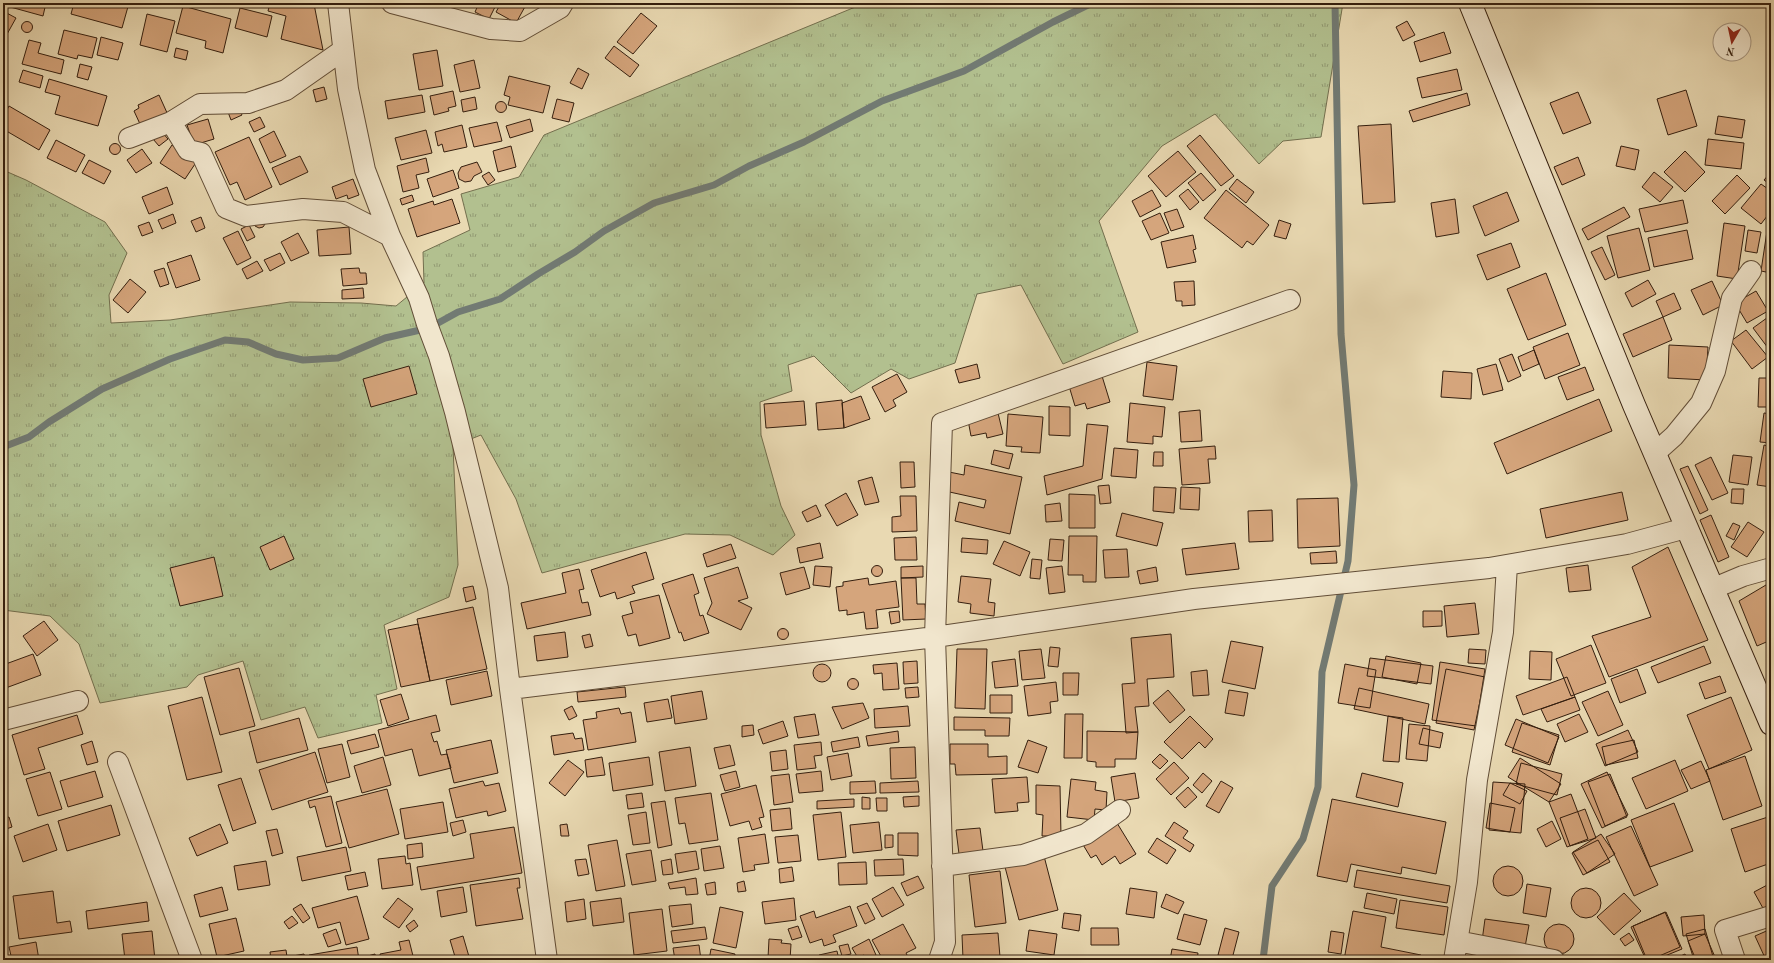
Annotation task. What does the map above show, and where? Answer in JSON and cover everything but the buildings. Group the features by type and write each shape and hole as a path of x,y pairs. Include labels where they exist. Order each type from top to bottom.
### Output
{"street":[{"path":"338,3 348,89 365,170 390,236 419,298 439,356 455,412 498,588 510,689 548,960"},
{"path":"392,3 492,29 520,31 560,8 563,3"},
{"path":"1470,3 1686,528 1771,724"},
{"path":"129,138 171,122 200,104 248,103 286,90 343,50"},
{"path":"171,122 188,150 201,153 226,208 246,216 303,209 343,212 390,236"},
{"path":"1655,453 1674,436 1701,403 1715,371 1732,298 1751,272"},
{"path":"939,960 944,942 935,637 942,423 1290,300"},
{"path":"510,689 935,637 1194,599 1507,565 1627,544 1686,528"},
{"path":"1507,565 1503,632 1477,780 1467,882 1455,951 1554,960"},
{"path":"1712,588 1742,576 1768,569 1771,570"},
{"path":"3,720 78,701"},
{"path":"118,762 192,960"},
{"path":"942,866 1022,855 1086,834 1120,810"},
{"path":"1735,960 1725,930 1771,916"}],"green space":[{"path":"865,3 1343,3 1321,137 1283,141 1259,164 1215,114 1162,146 1099,221 1138,332 1063,364 1021,285 977,294 955,363 909,379 891,369 851,393 814,356 788,365 792,391 760,402 761,435 781,506 795,535 773,555 730,535 685,534 542,573 516,499 481,435 453,446 458,565 449,597 384,625 397,689 376,695 382,723 318,738 305,707 261,720 243,661 198,675 187,687 100,703 79,644 50,616 3,610 3,170 26,180 105,222 127,253 109,295 111,323 170,320 290,302 361,303 396,306 424,283 423,252 470,230 461,194 519,177 544,135"}],"waterway":[{"path":"3,447 29,437 49,422 102,389 170,359 225,340 248,342 276,354 303,360 338,358 385,338 429,328 458,312 500,299 575,252 604,231 654,203 714,185 749,166 804,142 882,101 964,71 1053,22 1092,3"},
{"path":"1263,960 1272,886 1303,839 1318,787 1322,672 1348,561 1354,485 1341,334 1335,3"}]}
